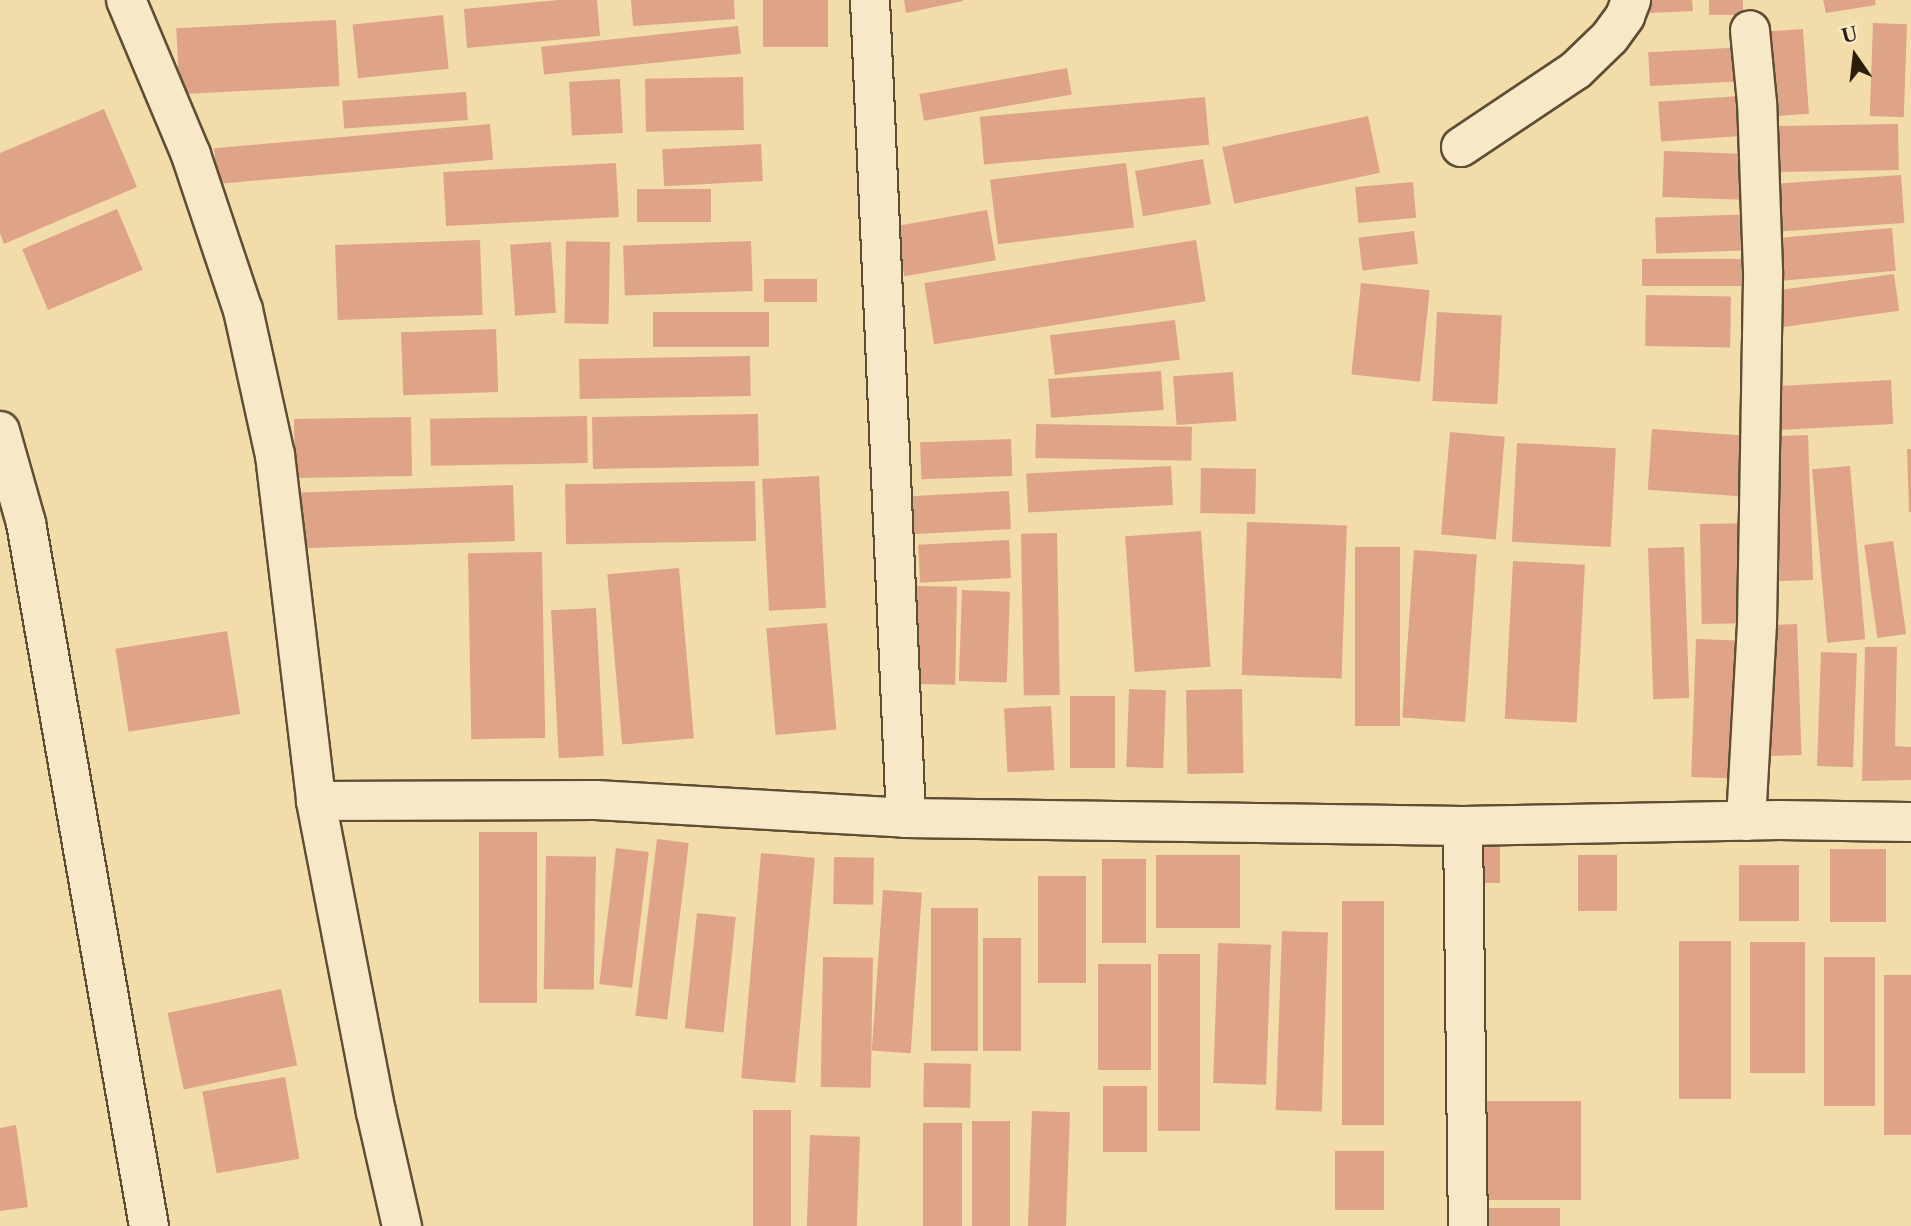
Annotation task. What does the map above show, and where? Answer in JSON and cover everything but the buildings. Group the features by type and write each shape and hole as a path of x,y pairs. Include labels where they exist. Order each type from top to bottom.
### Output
{"street":[{"path":"126,0 191,155 243,310 275,455 316,801 370,1086 402,1226"},
{"path":"870,0 906,818"},
{"path":"1461,147 1576,69 1610,37 1625,16 1631,0"},
{"path":"1746,821 1757,624 1763,271 1758,103 1750,30"},
{"path":"0,431 26,523 149,1226"},
{"path":"316,801 596,800 906,818 1463,826 1746,821 1911,822"},
{"path":"1463,826 1468,1226"}]}
